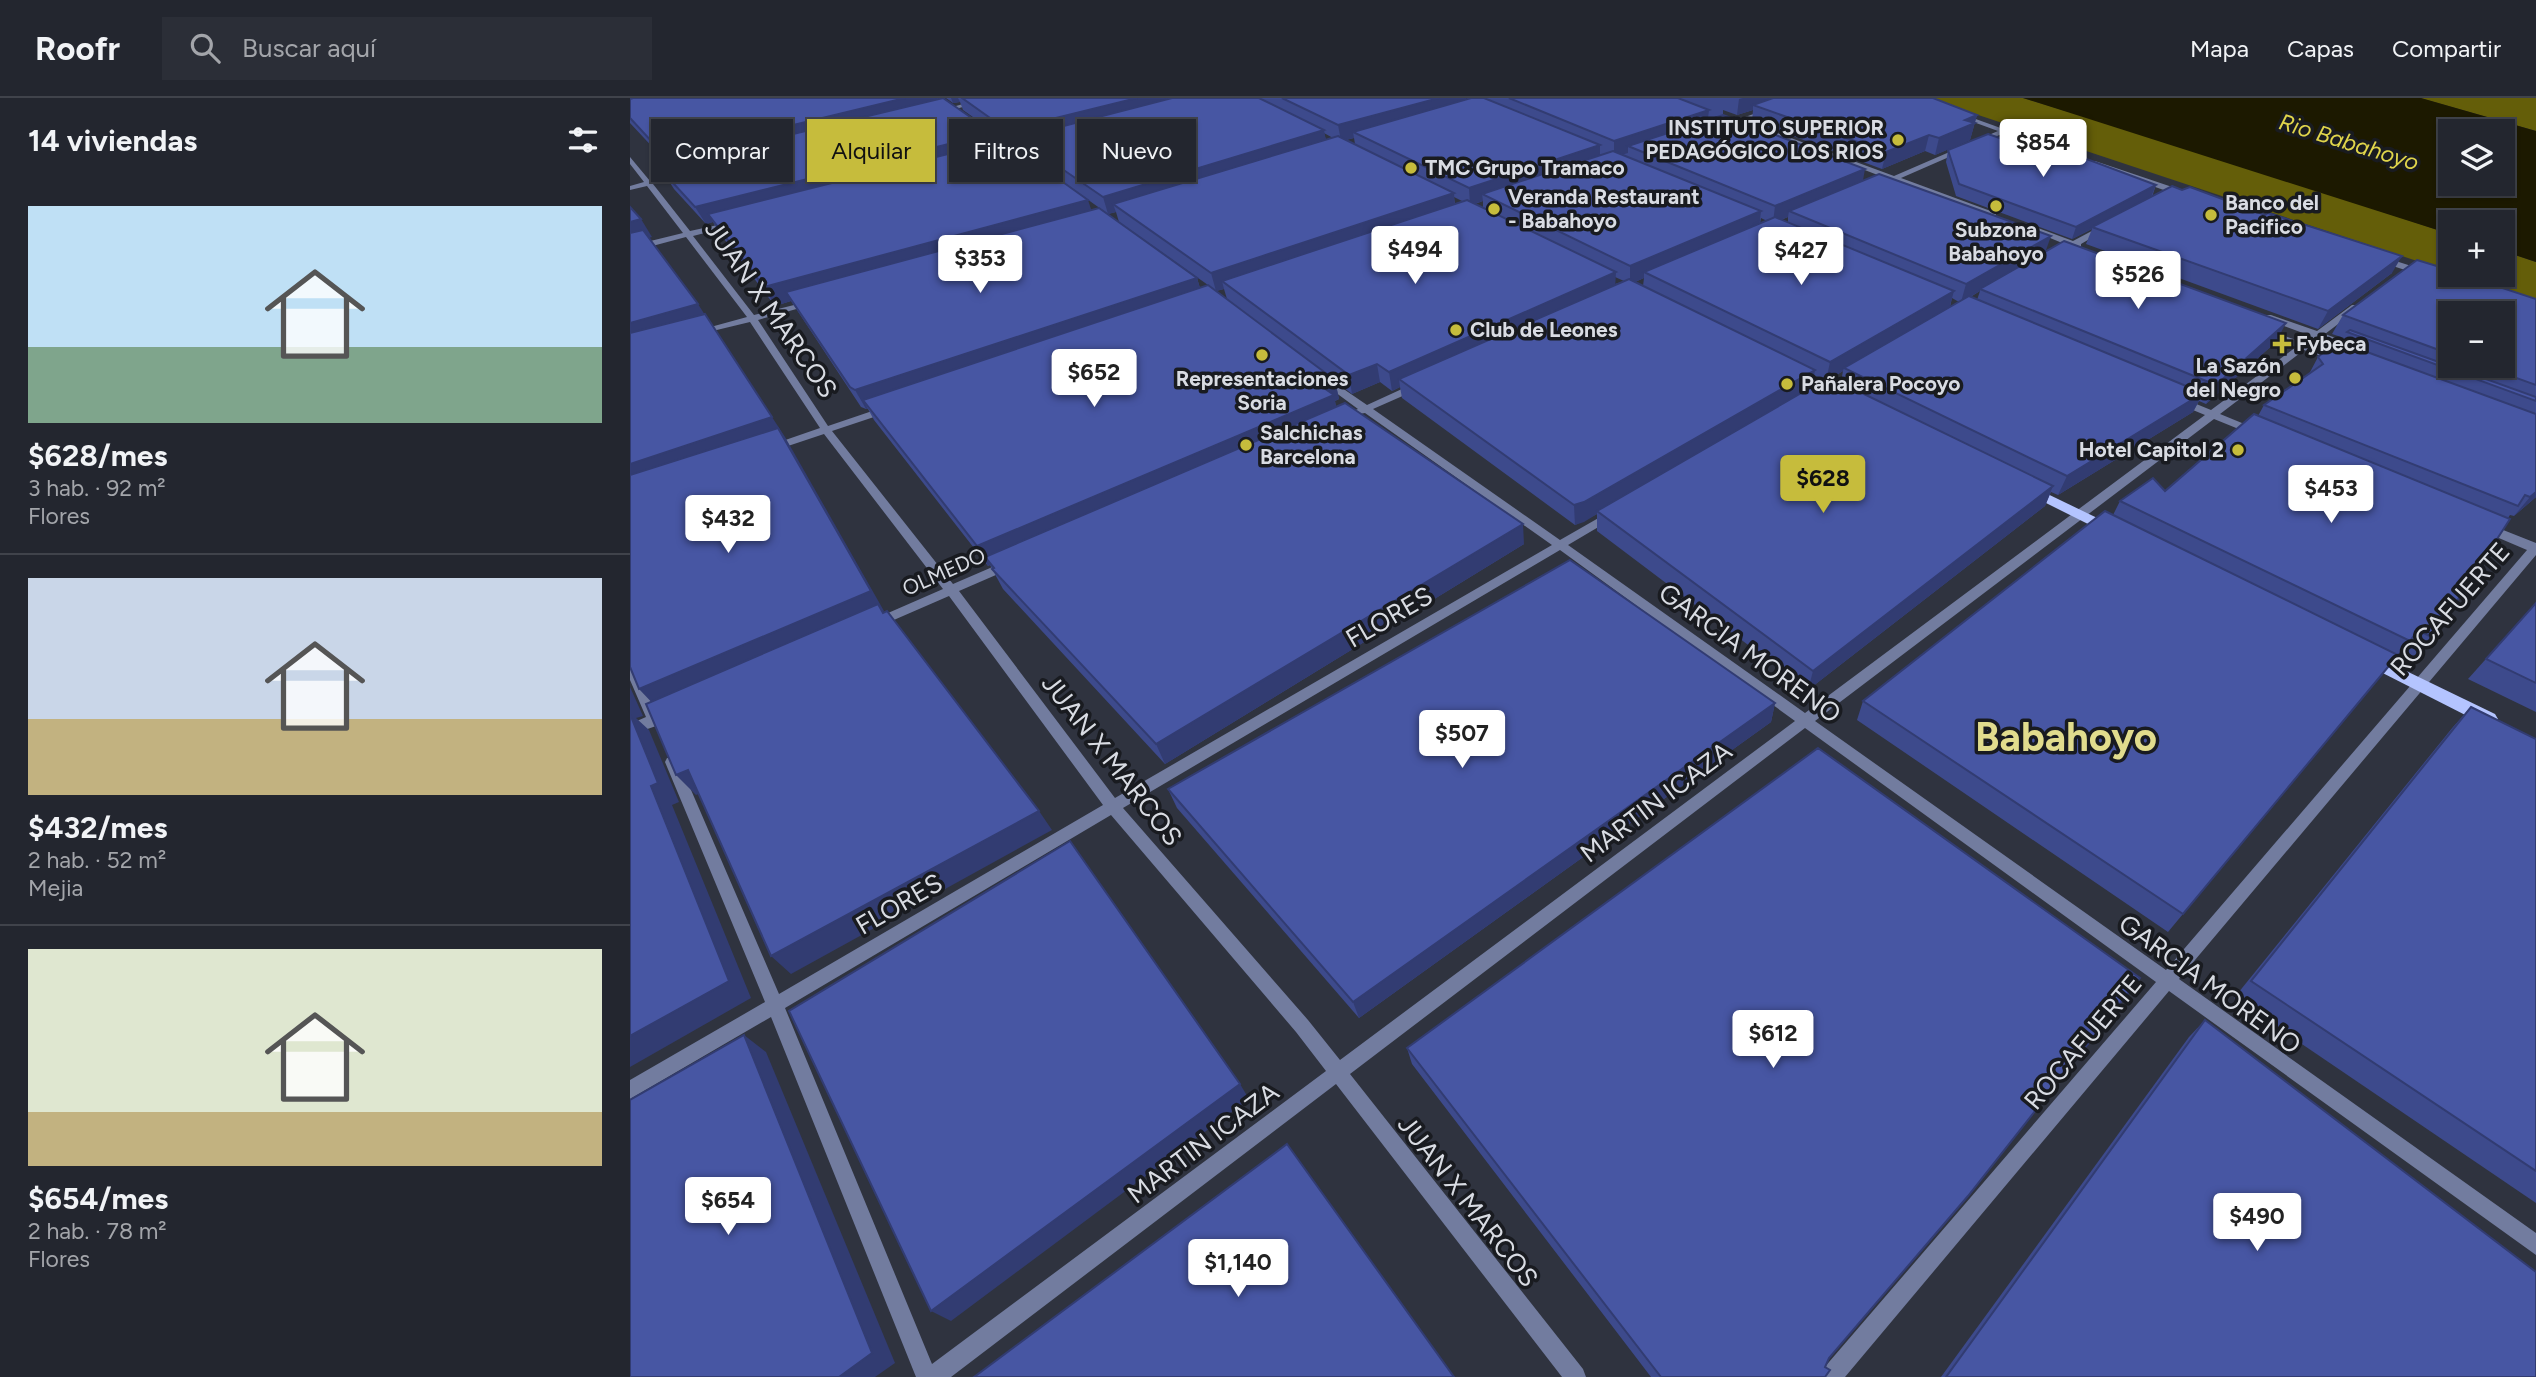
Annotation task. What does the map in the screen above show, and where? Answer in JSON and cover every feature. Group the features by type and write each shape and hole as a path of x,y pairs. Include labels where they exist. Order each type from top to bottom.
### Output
{"main road":[{"path":"2019,484 2127,538"},
{"path":"2358,653 2501,724"}],"street":[{"path":"937,98 965,119"},
{"path":"924,115 992,98"},
{"path":"1738,126 1804,98"},
{"path":"1945,111 2079,157"},
{"path":"1711,126 1725,121 1894,178 2009,221"},
{"path":"1879,185 2004,131"},
{"name":"JUAN X MARCOS","path":"630,159 752,318 826,430 951,590 1113,807 1302,1026 1575,1377"},
{"path":"2091,162 2188,195"},
{"path":"630,188 651,182"},
{"path":"1867,185 1879,185 1892,190"},
{"path":"2163,197 2175,191"},
{"path":"630,249 742,220"},
{"path":"2046,260 2118,221"},
{"path":"2022,225 2085,249"},
{"path":"2045,248 2070,258"},
{"path":"2365,254 2434,277"},
{"path":"2399,276 2409,268"},
{"name":"MARTIN ICAZA","path":"933,1377 2368,298"},
{"path":"691,335 817,300"},
{"path":"2253,311 2369,354"},
{"path":"2251,326 2354,365"},
{"name":"GARCIA MORENO","path":"1310,370 1357,413 1560,545 2536,1245"},
{"path":"1357,413 1427,382"},
{"path":"2175,398 2264,436"},
{"path":"761,452 904,404"},
{"name":"FLORES","path":"630,1090 1630,504"},
{"path":"2470,522 2535,548"},
{"name":"ROCAFUERTE","path":"1831,1377 2535,548"},
{"name":"OLMEDO","path":"864,628 1014,563"},
{"path":"630,664 775,1005 927,1377"},
{"path":"659,732 678,709"},
{"path":"630,730 659,732"}],"shaded area":[{"path":"1927,98 2023,98 2201,152 2438,230 2438,268"},
{"path":"2420,98 2536,98 2536,131 2515,125 2515,119 2494,119"},
{"path":"2515,255 2536,262 2536,300 2496,287 2515,287"}],"water":[{"name":"Rio Babahoyo","path":"2023,98 2421,98 2494,119 2438,119 2438,196 2515,196 2515,125 2536,131 2536,262 2515,255 2515,210 2438,210 2438,230"}],"building":[{"path":"905,98 818,119 807,119 807,122 793,125 793,119 651,119 651,141 630,118 630,99"},
{"path":"943,98 973,119 949,119 949,144 935,147 935,119 855,119"},
{"path":"962,98 1137,98 1052,119 992,119"},
{"path":"1172,98 1259,98 1324,130 1196,169 1196,119 1091,119"},
{"path":"1282,98 1439,98 1338,125"},
{"path":"1471,98 1484,98 1600,145 1469,188 1353,132"},
{"path":"1509,98 1678,98 1709,110 1614,141"},
{"path":"1773,98 1933,98 1977,115 1965,120 1975,123 1939,138 1929,135 1886,152 1753,105"},
{"path":"1723,115 1865,169 1775,206 1628,146"},
{"path":"1077,123 1077,179 1063,170 1063,126"},
{"path":"807,131 807,179 695,207 672,182 793,182 793,134"},
{"path":"1988,134 2038,151 2052,146 2156,185 2076,227 1959,184 1948,150"},
{"path":"1338,136 1454,193 1211,273 1113,204 1186,182 1196,182 1196,179"},
{"path":"1613,151 1761,211 1630,266 1482,194"},
{"path":"949,154 949,182 1063,182 1088,200 764,287 708,214 836,182 935,182 935,157"},
{"path":"1879,174 2051,236 1966,284 1789,211"},
{"path":"1081,182 1152,182 1103,197"},
{"path":"2172,186 2182,190 2190,187 2265,215 2268,213 2402,256 2328,311 2092,227"},
{"path":"1467,200 1616,272 1389,372 1377,364 1349,375 1222,281"},
{"path":"630,207 641,219 630,222"},
{"path":"1099,208 1197,278 855,390 850,387 786,292"},
{"path":"1775,217 1954,291 1830,362 1644,272"},
{"path":"643,230 698,304 630,323 630,233"},
{"path":"2064,241 2286,323 2216,385 1980,289"},
{"path":"2417,260 2438,266 2438,287 2500,287 2536,299 2536,385 2515,377 2515,301 2438,301 2438,350 2343,315"},
{"path":"1629,279 1815,370 1584,502 1574,505 1399,379"},
{"path":"1208,285 1335,380 1321,386 1334,395 977,546 863,400"},
{"path":"1969,296 2203,393 2067,476 1844,368"},
{"path":"705,314 772,417 630,464 630,333"},
{"path":"2350,330 2438,362 2438,365 2347,332"},
{"path":"2337,341 2536,414 2536,492 2530,497 2525,495 2518,506 2264,405 2323,364 2318,357"},
{"path":"1829,377 2053,486 1813,671 1597,511"},
{"path":"2473,378 2483,378 2536,397 2536,401"},
{"path":"1345,403 1523,524 1156,744 992,569 994,568 985,557"},
{"path":"2254,414 2510,519 2433,638 2418,630 2410,641 2120,501 2153,478 2165,491"},
{"path":"778,428 871,591 639,689 630,667 630,475"},
{"path":"2105,511 2398,655 2183,914 1863,701"},
{"path":"1570,560 1775,703 1353,1002 1168,789"},
{"path":"2536,603 2536,683 2486,659"},
{"path":"878,604 883,613 887,611 1039,811 771,956 688,770 676,775 646,704"},
{"path":"2471,707 2536,739 2536,1171 2251,981"},
{"path":"630,714 658,783 651,786 729,981 630,1036"},
{"path":"1818,748 2140,978 1968,1196 1829,1358 1825,1367 1830,1370 1825,1377 1661,1377 1407,1048"},
{"path":"1070,841 1240,1084 931,1311 789,1011"},
{"path":"2205,1020 2536,1272 2536,1377 1946,1377"},
{"path":"744,1035 872,1353 839,1377 630,1377 630,1100"},
{"path":"1287,1144 1454,1377 974,1377"}],"place":[{"name":"INSTITUTO SUPERIOR PEDAGÓGICO LOS RIOS","path":"1898,140"},
{"name":"TMC Grupo Tramaco","path":"1411,168"},
{"name":"Subzona Babahoyo","path":"1996,206"},
{"name":"Veranda Restaurant - Babahoyo","path":"1494,209"},
{"name":"Banco del Pacifico","path":"2211,215"},
{"name":"Club de Leones","path":"1456,330"},
{"name":"Fybeca","path":"2282,344"},
{"name":"Representaciones Soria","path":"1262,355"},
{"name":"La Sazón del Negro","path":"2295,378"},
{"name":"Pañalera Pocoyo","path":"1787,384"},
{"name":"Salchichas Barcelona","path":"1246,445"},
{"name":"Hotel Capitol 2","path":"2238,450"}],"district":[{"name":"Babahoyo","path":"2066,737"}]}
